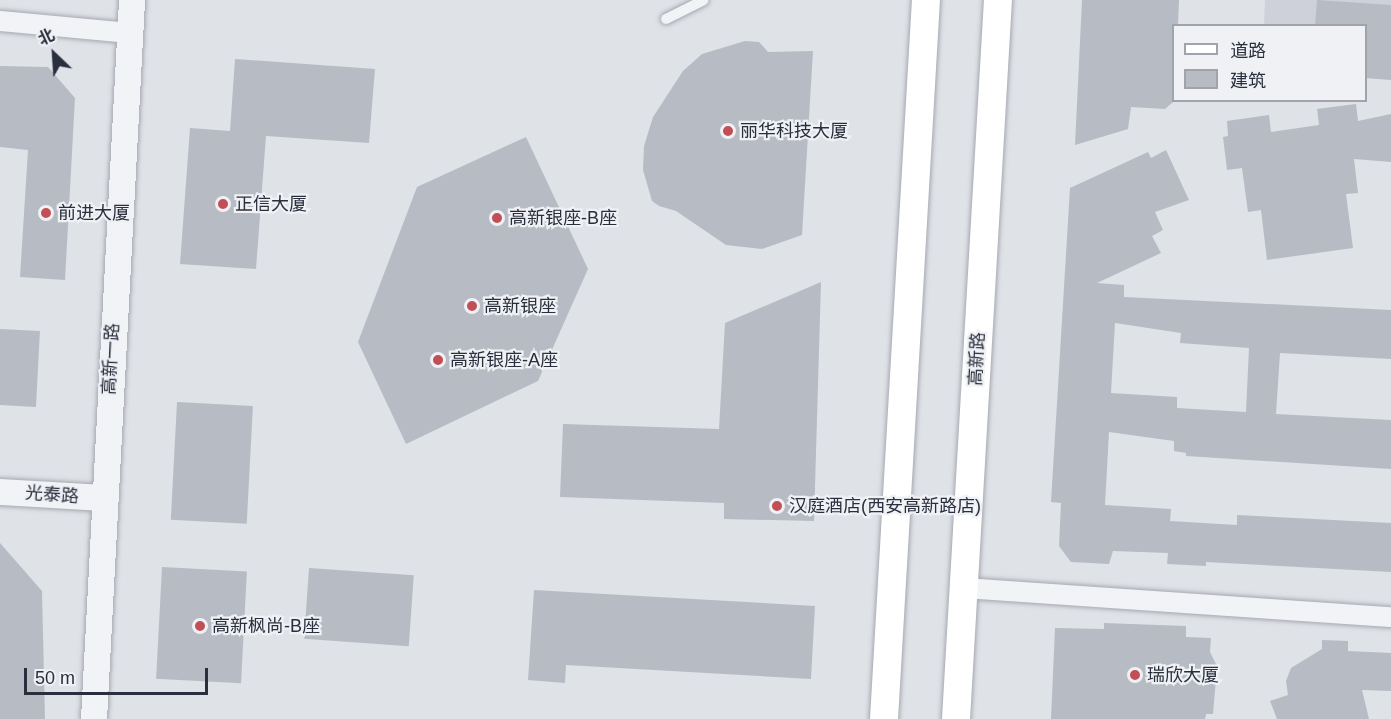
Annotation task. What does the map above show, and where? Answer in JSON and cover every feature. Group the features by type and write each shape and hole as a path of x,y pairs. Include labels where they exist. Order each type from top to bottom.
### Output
{"main road":[{"path":"884,719 926,0"},
{"name":"高新路","path":"956,719 998,0"}],"street":[{"name":"高新一路","path":"94,719 132,0"},
{"path":"0,21 130,33"},
{"name":"光泰路","path":"0,492 104,498"},
{"path":"963,588 1391,617"}],"lane":[{"path":"666,19 704,0"}],"shaded area":[{"path":"1265,0 1391,0 1391,77 1367,24 1264,24"}],"building":[{"path":"1082,0 1179,0 1178,24 1172,24 1173,102 1165,109 1131,107 1128,129 1075,145"},
{"path":"1317,0 1391,5 1391,80 1367,78 1367,24 1315,24"},
{"name":"丽华科技大厦","path":"745,41 759,42 768,52 813,51 802,235 762,249 726,245 676,211 659,206 652,201 643,170 644,146 653,117 683,71 702,54"},
{"name":"正信大厦","path":"235,59 375,69 369,143 266,136 256,269 180,264 190,128 230,131"},
{"name":"前进大厦","path":"0,66 48,67 75,98 65,280 20,277 28,150 0,147"},
{"path":"1356,104 1358,121 1391,114 1391,162 1354,159 1358,193 1346,194 1353,248 1267,260 1261,210 1248,212 1242,168 1227,170 1223,137 1228,136 1227,121 1269,115 1271,132 1319,125 1317,109"},
{"name":"高新银座","path":"526,137 588,269 538,381 406,444 358,342 417,187"},
{"path":"1166,150 1189,200 1155,212 1163,230 1152,236 1161,253 1097,283 1124,285 1124,297 1391,310 1391,359 1280,353 1276,414 1391,420 1391,469 1186,456 1186,453 1174,451 1174,441 1109,432 1105,505 1171,509 1170,521 1237,525 1237,515 1391,523 1391,572 1206,562 1206,566 1167,564 1168,553 1113,551 1109,564 1071,562 1059,546 1061,503 1051,502 1070,188 1148,152 1151,158","holes":["1115,323 1181,333 1180,343 1249,348 1246,412 1177,408 1177,397 1111,393"]},
{"path":"821,282 814,521 724,519 724,503 560,497 563,424 719,429 725,323"},
{"path":"0,329 40,331 36,407 0,405"},
{"path":"177,402 253,406 247,524 171,520"},
{"path":"0,543 42,591 45,719 0,719"},
{"name":"高新枫尚-B座","path":"162,567 247,571 241,683 156,679"},
{"path":"309,568 414,575 409,646 304,639"},
{"path":"534,590 815,606 811,679 566,665 565,683 528,680"},
{"name":"瑞欣大厦","path":"1104,623 1186,626 1186,637 1211,638 1210,652 1217,666 1213,714 1206,714 1205,719 1051,719 1055,628 1104,629"},
{"path":"1322,640 1348,641 1348,651 1391,653 1391,691 1362,690 1369,719 1277,719 1270,701 1288,695 1286,681 1291,668 1322,649"}],"place":[{"name":"丽华科技大厦","path":"728,131"},
{"name":"正信大厦","path":"223,204"},
{"name":"前进大厦","path":"46,213"},
{"name":"高新银座-B座","path":"497,218"},
{"name":"高新银座","path":"472,306"},
{"name":"高新银座-A座","path":"438,360"},
{"name":"汉庭酒店(西安高新路店)","path":"777,506"},
{"name":"高新枫尚-B座","path":"200,626"},
{"name":"瑞欣大厦","path":"1135,675"}]}
